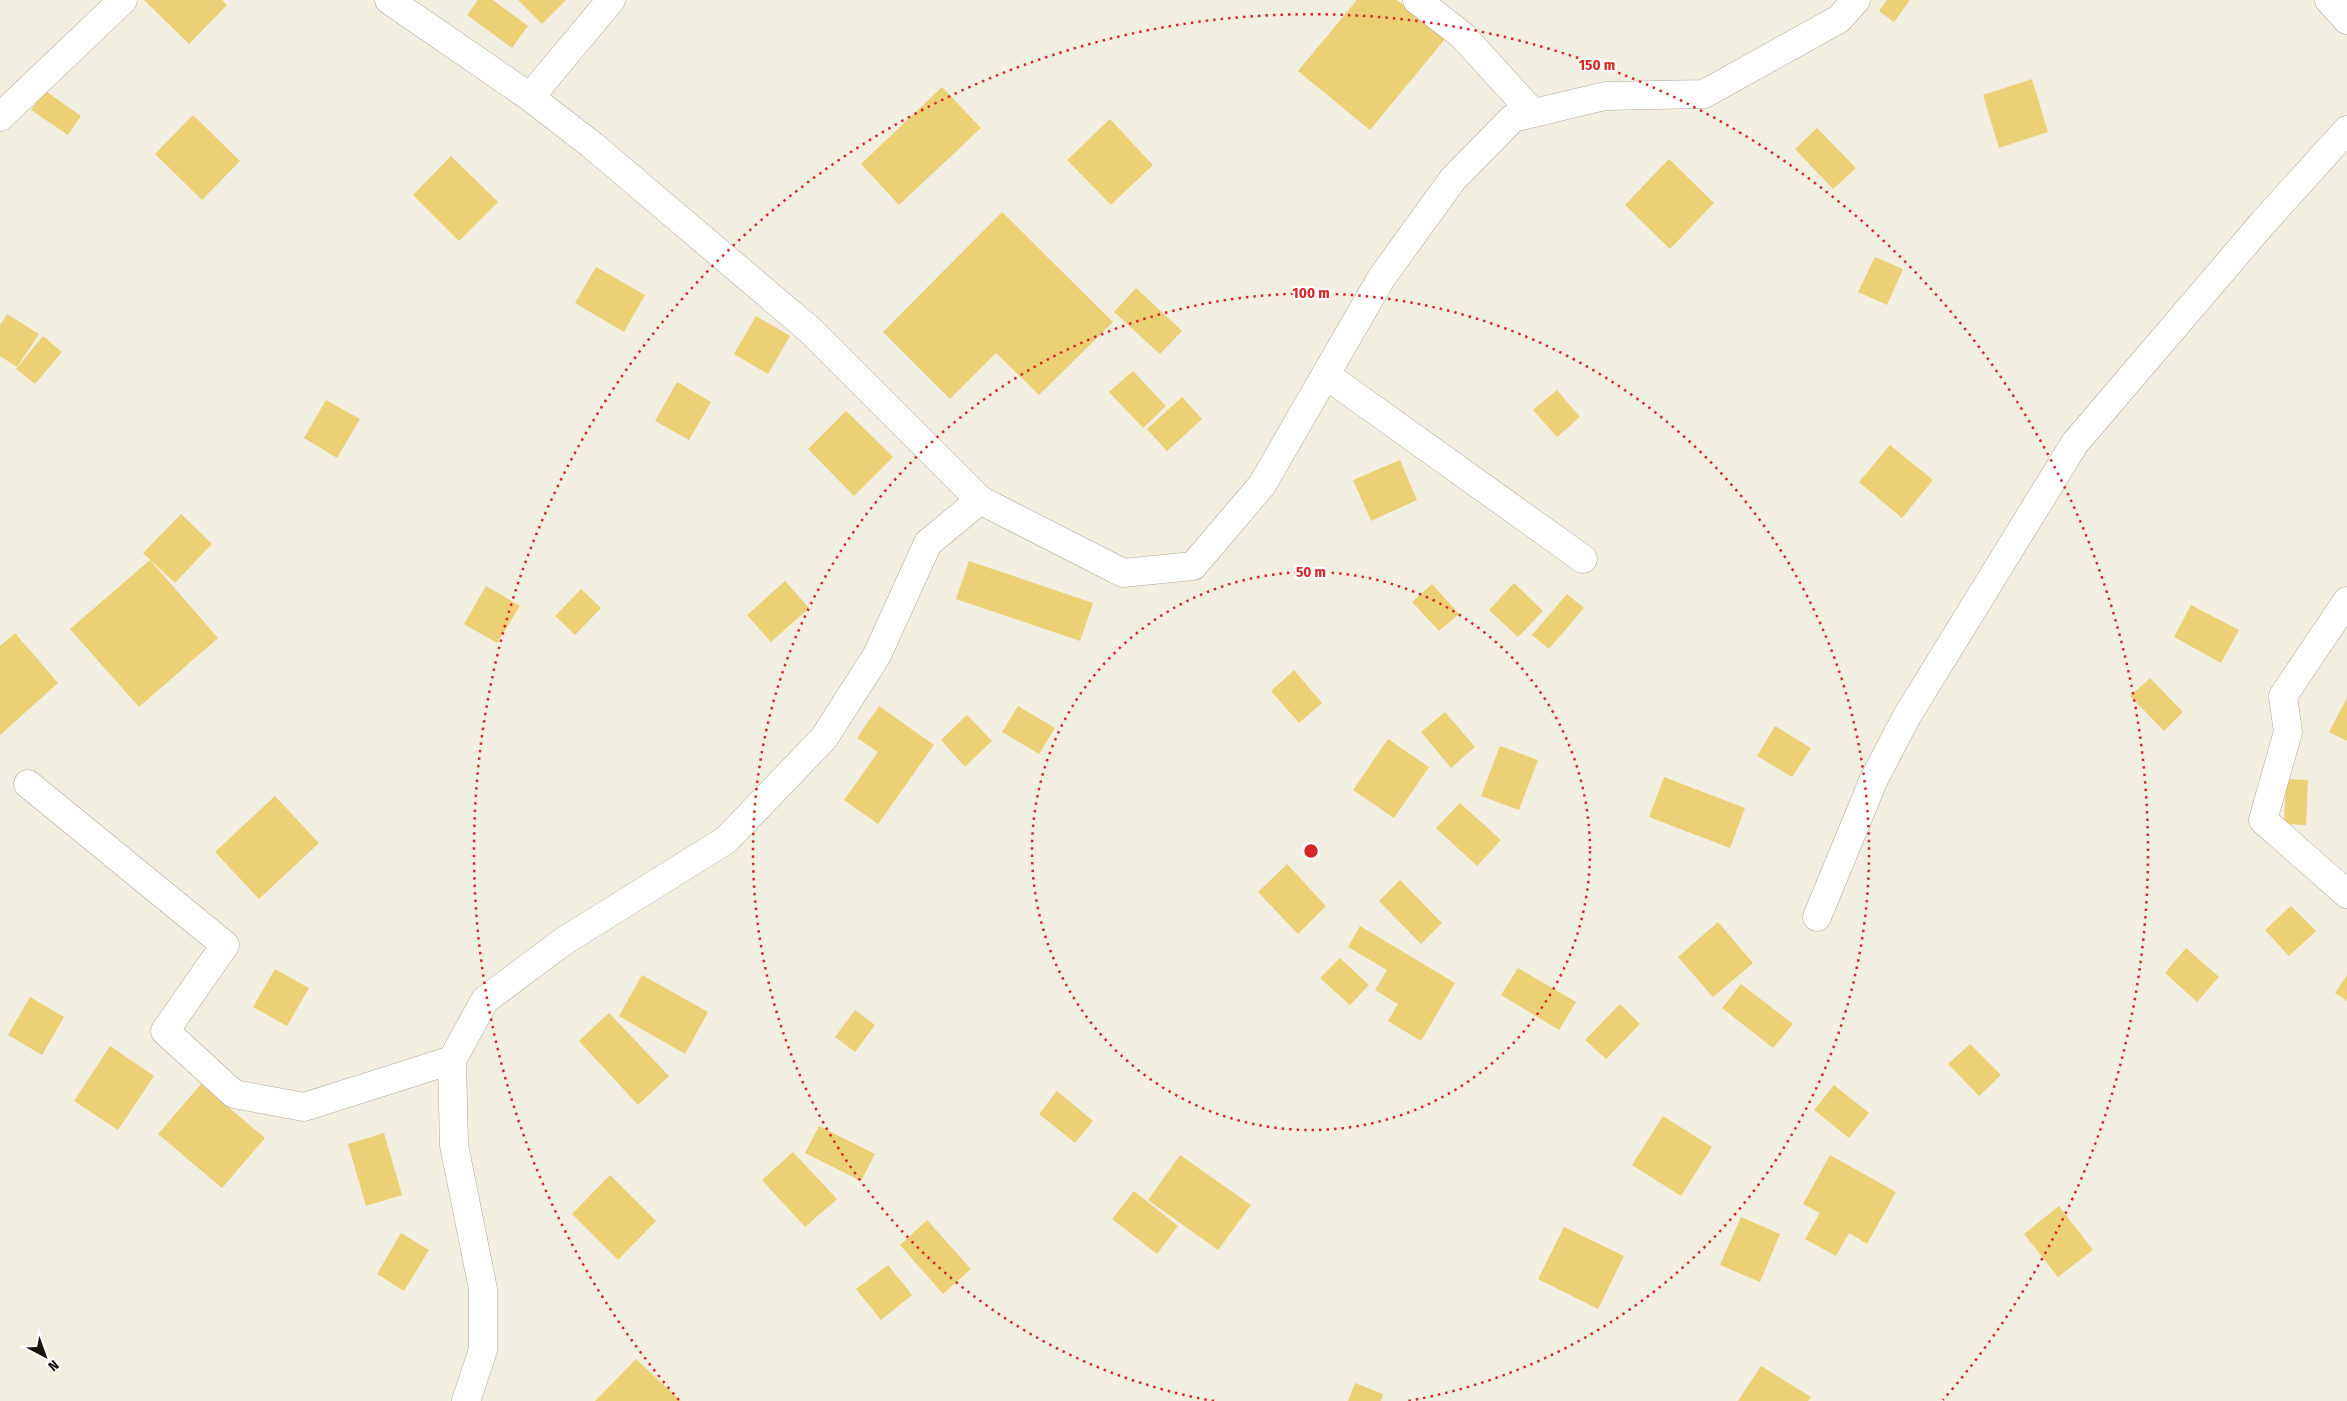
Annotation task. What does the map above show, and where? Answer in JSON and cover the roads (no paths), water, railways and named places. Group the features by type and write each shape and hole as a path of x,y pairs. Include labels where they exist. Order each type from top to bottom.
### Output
{"street":[{"path":"0,117 124,0"},
{"path":"389,0 530,97 592,145 810,330 980,500 1123,573 1192,566 1262,485 1382,277 1453,179 1513,118 1605,96 1704,94 1840,18 1856,0"},
{"path":"530,97 610,0"},
{"path":"1417,0 1463,36 1533,113"},
{"path":"2329,0 2347,20"},
{"path":"1818,917 1874,779 1907,716 2075,442 2262,224 2347,130"},
{"path":"1326,375 1583,559"},
{"path":"466,1401 483,1350 482,1289 454,1145 452,1060 485,1000 564,940 726,840 824,738 877,656 928,543 980,500"},
{"path":"2347,601 2283,696 2288,732 2263,820 2347,894"},
{"path":"28,784 225,945 166,1032 234,1094 304,1108 452,1060"}]}
